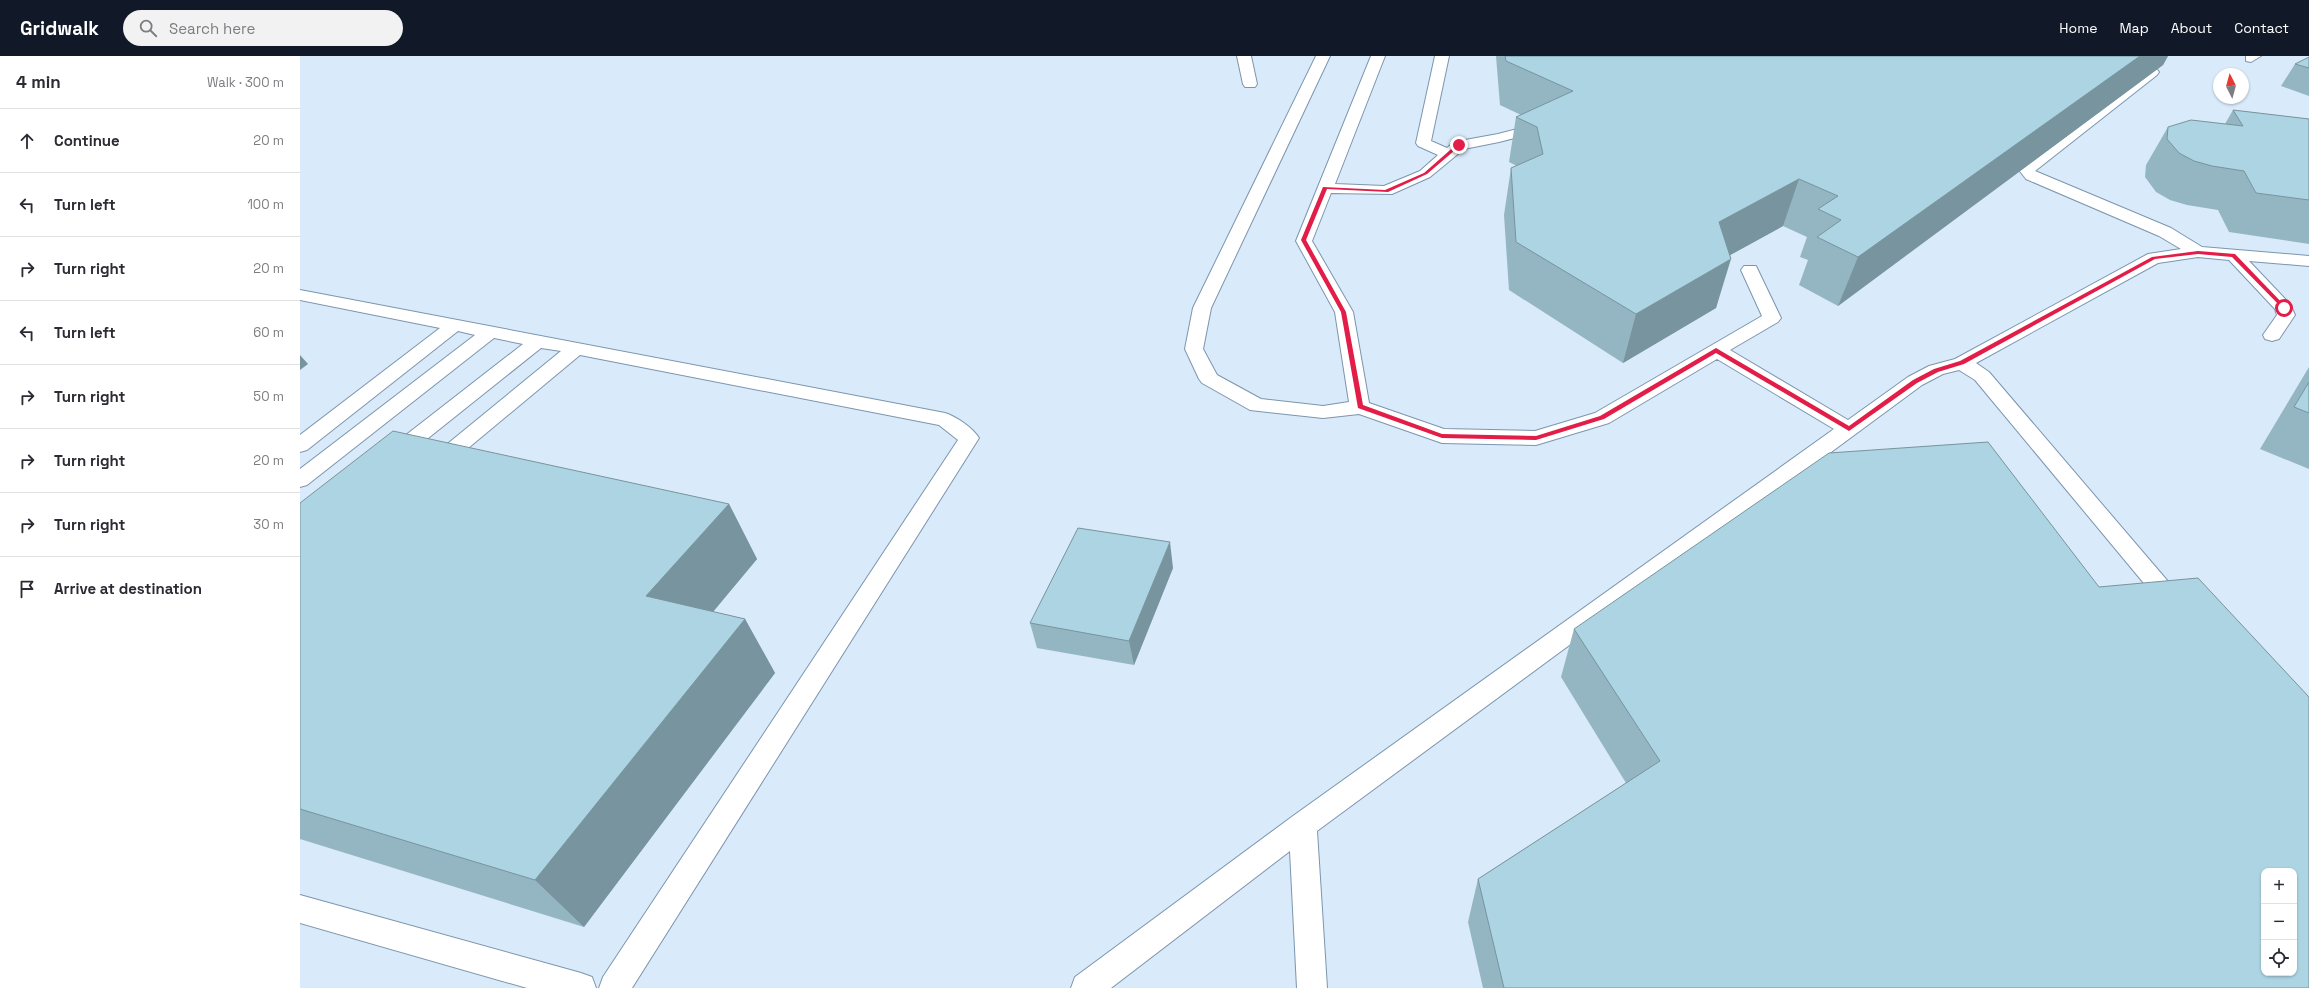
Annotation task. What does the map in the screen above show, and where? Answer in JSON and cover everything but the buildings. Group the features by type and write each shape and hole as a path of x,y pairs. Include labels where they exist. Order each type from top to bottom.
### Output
{"lane":[{"path":"1244,56 1250,84"},
{"path":"1323,56 1202,308 1194,349 1209,379 1257,405 1324,412 1360,406 1442,436 1536,438 1602,418 1772,318 1750,270"},
{"path":"1360,406 1344,312 1304,240 1378,56"},
{"path":"1442,56 1423,144 1448,154"},
{"path":"2132,56 2144,63 2152,72 2027,170 2031,176 2165,232 2198,252"},
{"path":"1325,188 1386,191 1426,174 1459,145 1499,138 1547,125 1547,117"},
{"path":"1086,988 1303,825 1915,382 1936,370 1962,363 2154,258 2198,252 2309,261"},
{"path":"2234,255 2284,308 2286,315 2272,335"},
{"path":"300,295 945,420 969,438 614,988"},
{"path":"300,445 455,325"},
{"path":"300,480 490,332"},
{"path":"382,464 538,341"},
{"path":"423,475 577,348"},
{"path":"1716,350 1849,429"},
{"path":"1962,363 1982,376 2191,624"},
{"path":"1303,825 1312,988"},
{"path":"300,909 581,988"}],"route":[{"path":"1459,145 1426,174 1386,191 1325,188 1304,240 1344,312 1360,406 1442,436 1536,438 1602,418 1716,350 1849,429 1915,382 1936,370 1962,363 2154,258 2198,252 2234,255 2284,308"}]}
